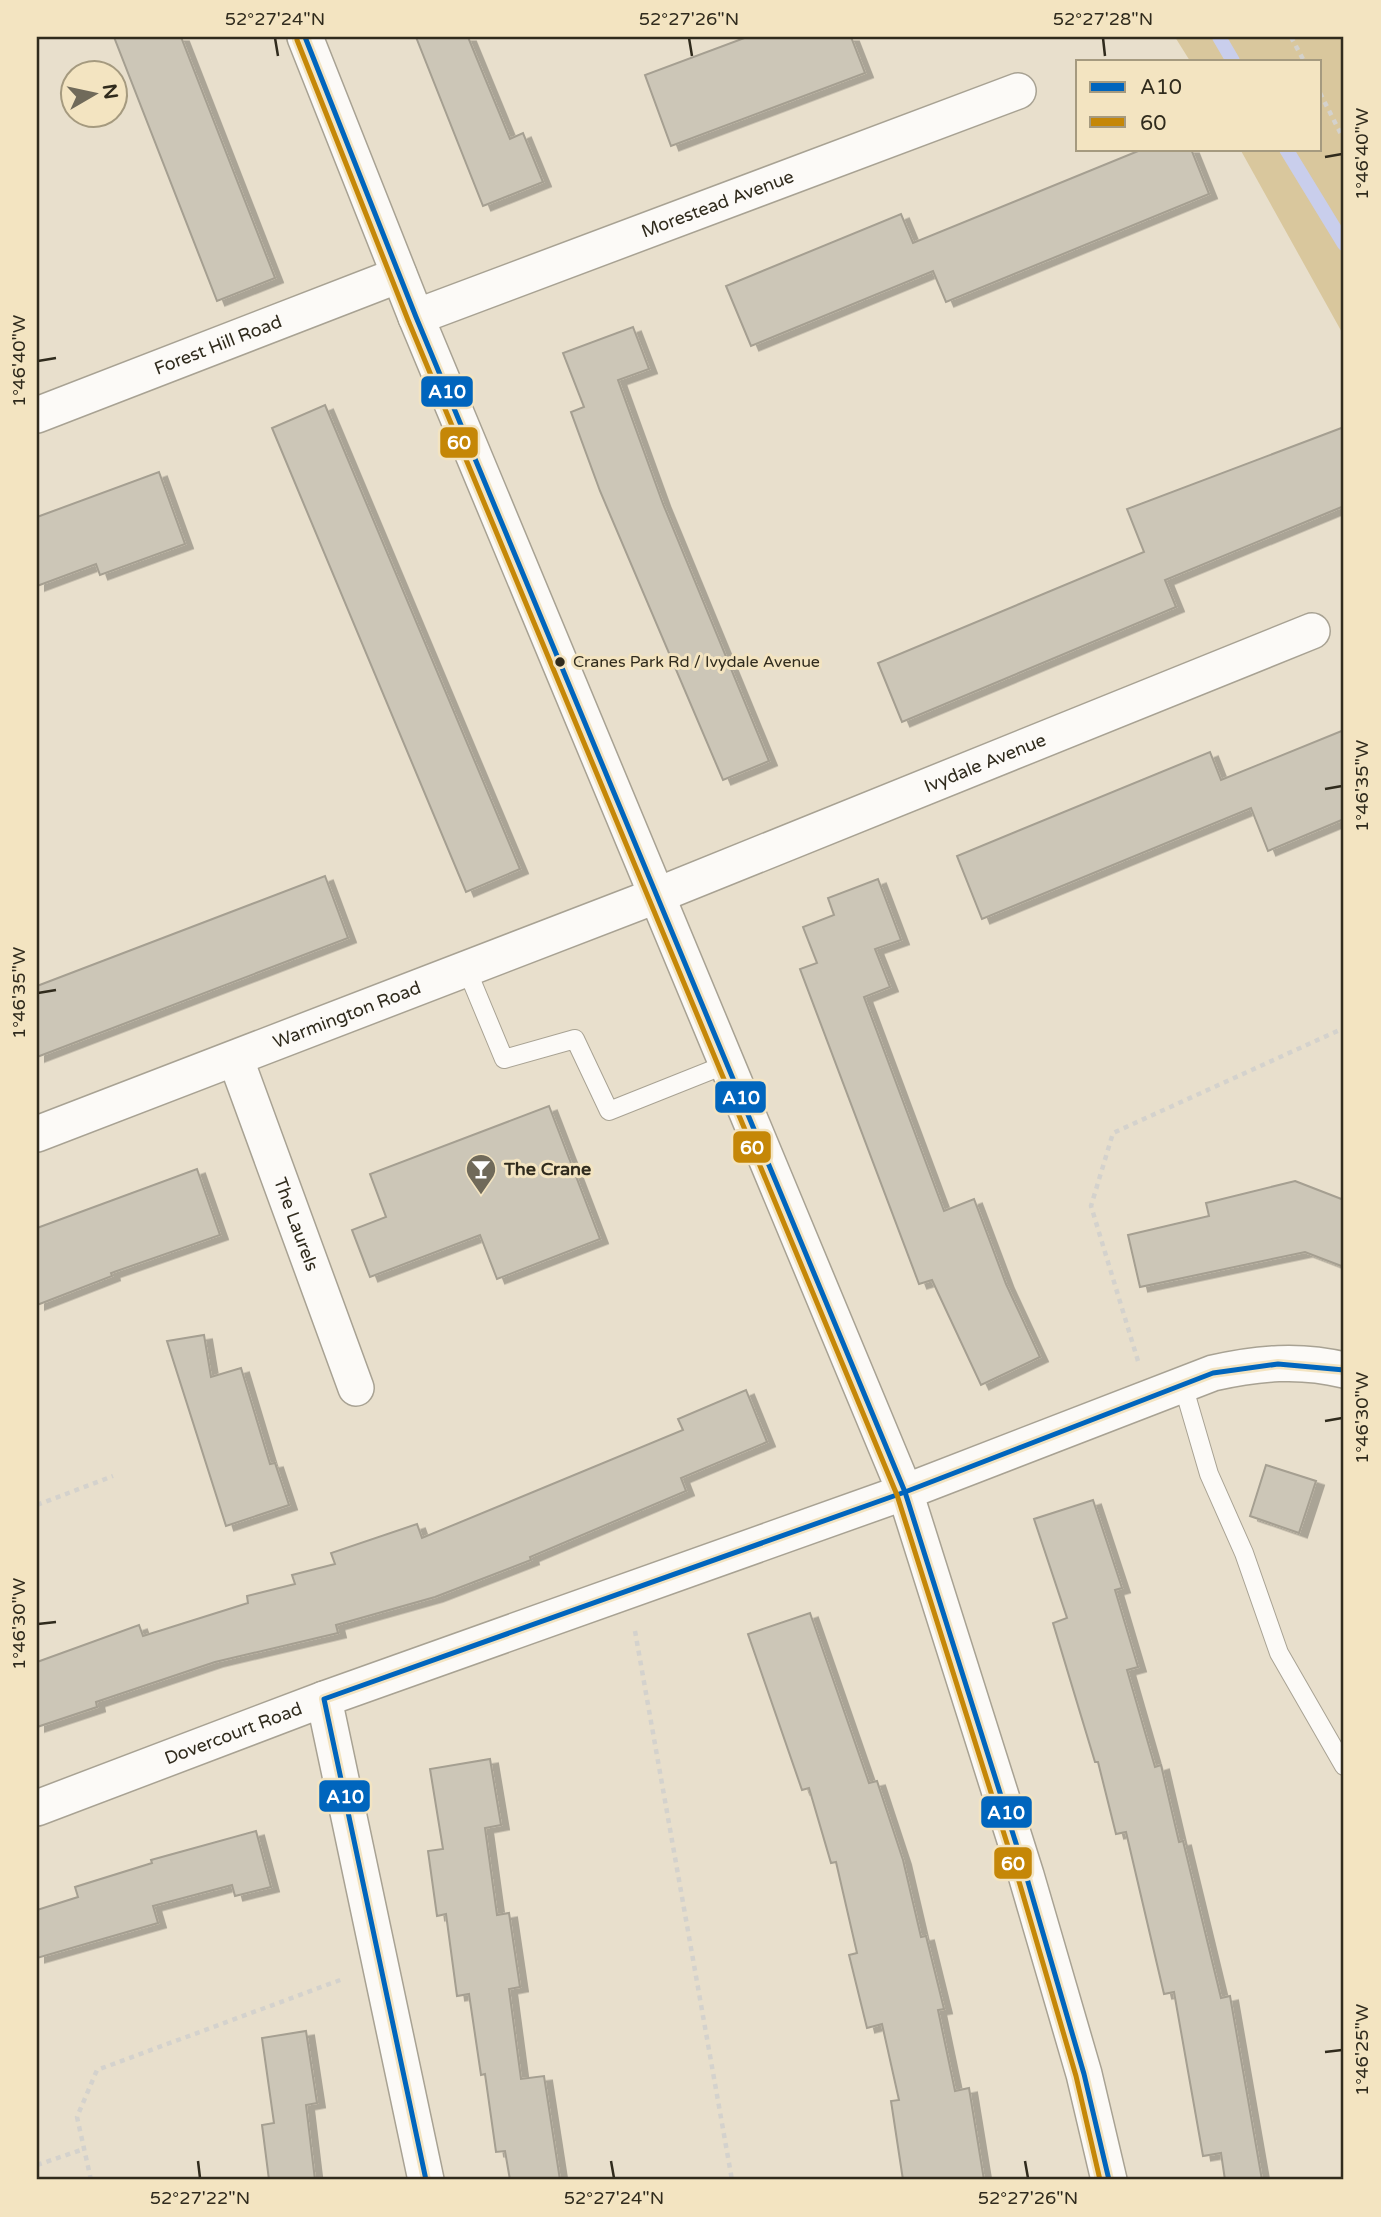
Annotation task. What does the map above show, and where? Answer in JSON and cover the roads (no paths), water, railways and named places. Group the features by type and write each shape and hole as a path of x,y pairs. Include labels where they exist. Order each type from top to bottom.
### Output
{"street":[{"path":"305,37 416,317 905,1492 1026,1875 1084,2074 1109,2180"},
{"name":"Morestead Avenue","path":"416,317 1018,91"},
{"name":"Forest Hill Road","path":"37,415 399,275"},
{"name":"Ivydale Avenue","path":"657,895 1312,631"},
{"name":"Warmington Road","path":"37,1134 657,895"},
{"name":"The Laurels","path":"236,1059 356,1388"},
{"name":"Dovercourt Road","path":"37,1808 324,1699 905,1492 1213,1373 1261,1363 1308,1364 1344,1370"},
{"path":"324,1699 426,2180"}],"lane":[{"path":"467,970 504,1059 575,1039 609,1111 727,1064"},
{"path":"1183,1385 1209,1474 1244,1553 1279,1653 1344,1766"}],"waterway":[{"path":"1219,37 1232,60"},
{"path":"1287,150 1344,244"}],"place":[{"name":"Cranes Park Rd / Ivydale Avenue","path":"560,662"},
{"name":"The Crane","path":"481,1196"}]}
